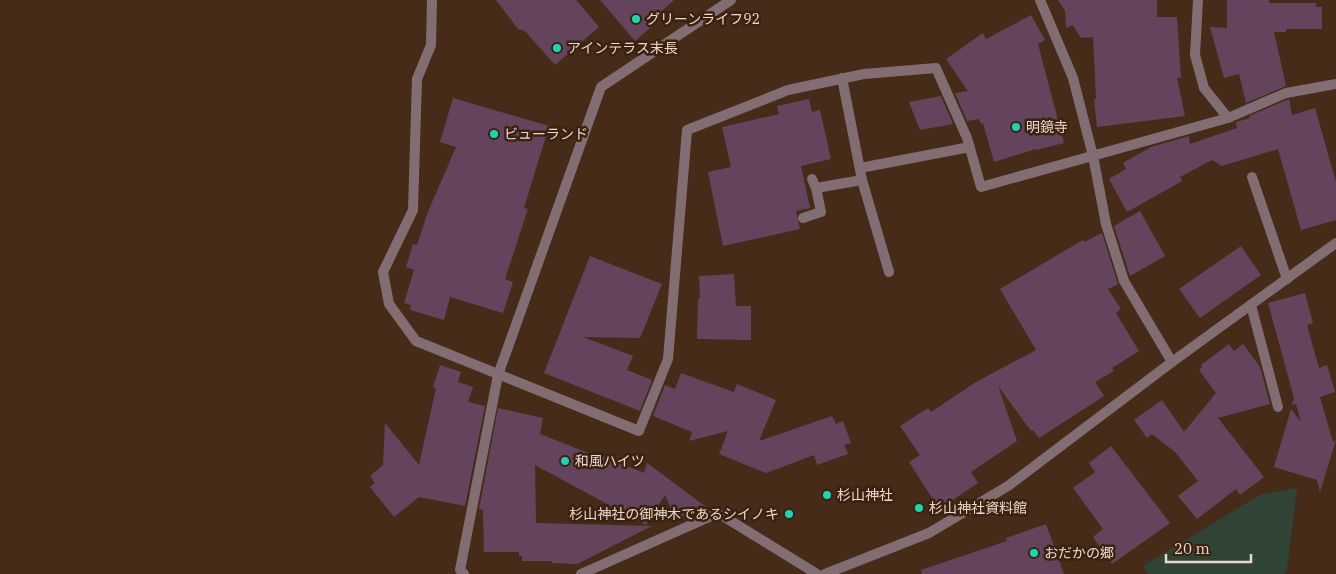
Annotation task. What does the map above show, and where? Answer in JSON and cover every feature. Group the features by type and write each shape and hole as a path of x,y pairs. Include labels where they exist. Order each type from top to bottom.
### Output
{"street":[{"path":"432,0 431,45 418,79 413,210 383,272 389,304 416,341 640,431 668,359 687,130 788,90 864,74 936,68 968,138 981,187 1228,118 1286,93 1336,84"},
{"path":"464,574 460,570 498,375 601,87 731,0"},
{"path":"1040,0 1074,78 1093,156 1106,224 1124,281 1172,362"},
{"path":"1198,0 1195,55 1204,88 1228,118"},
{"path":"842,78 862,180 889,272"},
{"path":"860,168 970,147"},
{"path":"1252,177 1287,279"},
{"path":"804,218 821,212 814,183 862,180"},
{"path":"826,574 929,533 1008,486 1172,362 1336,243"},
{"path":"1251,305 1278,407"},
{"path":"581,574 718,513 817,574"}],"green space":[{"path":"1297,488 1287,569 1284,574 1148,574 1143,566 1261,494"}],"building":[{"name":"アインテラス末長","path":"496,0 576,0 599,27 555,65 525,31 518,29"},
{"name":"グリーンライフ92","path":"600,0 674,0 655,17 658,21 635,41"},
{"path":"1058,0 1157,0 1157,17 1177,17 1181,78 1177,78 1185,116 1097,127 1094,99 1096,99 1093,37 1081,38 1073,25 1066,28 1065,11"},
{"path":"1227,0 1269,0 1269,3 1316,3 1316,7 1322,7 1322,29 1286,29 1286,32 1274,32 1286,86 1246,103 1239,74 1224,78 1210,27 1227,28"},
{"path":"1031,15 1045,40 1038,44 1064,143 1036,149 994,162 983,123 981,124 979,119 967,121 955,93 968,91 946,59 983,33 986,39"},
{"path":"941,96 953,124 920,130 909,102"},
{"path":"453,98 549,126 524,208 528,209 505,279 513,282 503,313 450,297 444,320 410,310 411,305 404,303 414,270 406,267 413,244 417,245 427,214 456,147 440,142"},
{"path":"809,99 812,112 820,110 831,159 801,166 810,208 796,211 800,229 723,246 708,172 731,167 722,127 779,114 777,106"},
{"path":"1289,99 1292,115 1315,108 1336,182 1336,220 1301,230 1278,149 1222,166 1212,160 1180,177 1182,181 1127,212 1109,179 1126,169 1123,163 1151,147 1189,136 1190,144 1237,128 1236,122 1250,118 1249,116"},
{"path":"1140,211 1165,256 1130,276 1114,226"},
{"path":"1102,233 1118,284 1108,289 1121,309 1116,313 1139,351 1112,368 1114,371 1095,382 1104,396 1039,438 1033,430 1031,431 998,386 1017,441 971,472 978,483 939,509 909,462 920,455 900,426 928,408 931,412 976,382 1036,350 1000,289 1083,240 1084,242"},
{"path":"1241,246 1261,275 1200,318 1179,289"},
{"path":"590,256 662,284 640,338 583,337 633,356 627,370 652,380 640,411 544,373"},
{"path":"734,274 736,306 751,306 751,340 697,339 698,298 700,299 699,276"},
{"path":"1305,293 1313,323 1307,325 1319,368 1327,365 1335,392 1320,397 1333,442 1336,440 1320,492 1317,480 1274,467 1291,409 1301,422 1296,404 1292,405 1294,398 1268,303"},
{"path":"1229,344 1234,351 1243,344 1260,367 1270,404 1218,418 1264,477 1240,495 1236,489 1197,519 1178,496 1198,481 1175,452 1152,434 1147,438 1134,420 1162,400 1184,432 1216,393 1199,370 1202,367 1201,365"},
{"path":"440,365 461,372 458,382 473,387 468,402 485,406 465,506 419,497 394,517 370,487 375,483 370,476 383,465 385,423 419,465 436,388 433,387"},
{"path":"681,373 734,392 737,384 776,400 759,441 832,416 836,424 843,421 851,443 844,445 848,454 817,465 814,455 766,473 719,454 728,431 689,441 692,432 653,416 665,385 675,389"},
{"path":"498,408 543,418 540,434 596,456 598,454 644,473 647,463 706,507 676,520 665,495 646,525 535,465 536,523 652,526 577,564 552,563 552,561 522,561 522,556 519,556 519,552 484,552 483,510 479,509"},
{"path":"1111,446 1170,523 1112,564 1093,537 1103,529 1073,488 1095,472 1089,463"},
{"path":"1046,524 1064,574 922,574 921,570 1007,541 1006,538"}],"place":[{"name":"グリーンライフ92","path":"636,19"},
{"name":"アインテラス末長","path":"557,48"},
{"name":"明鏡寺","path":"1016,127"},
{"name":"ビューランド","path":"494,134"},
{"name":"和風ハイツ","path":"565,461"},
{"name":"杉山神社","path":"827,495"},
{"name":"杉山神社資料館","path":"919,508"},
{"name":"杉山神社の御神木であるシイノキ","path":"789,514"},
{"name":"おだかの郷","path":"1034,553"}]}
